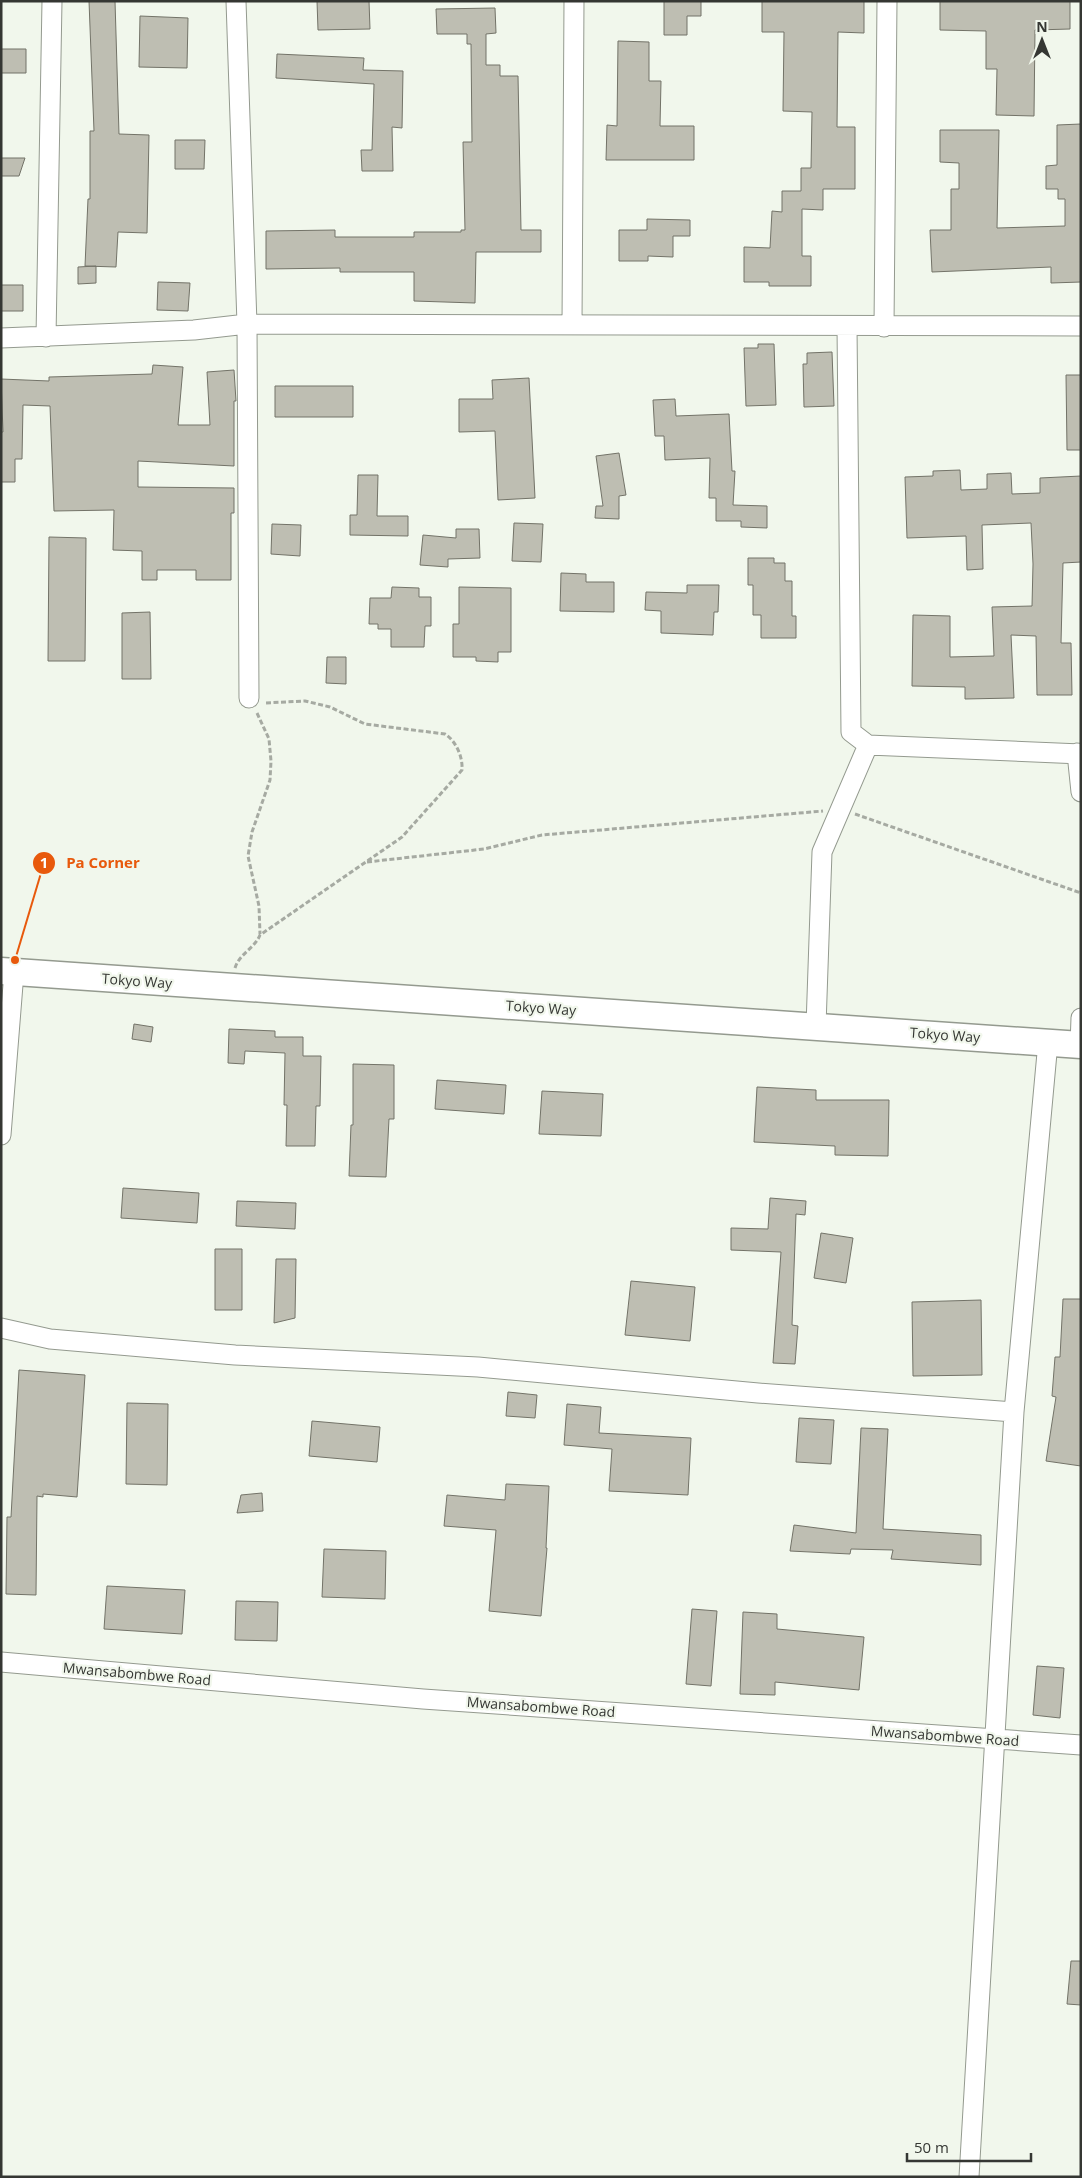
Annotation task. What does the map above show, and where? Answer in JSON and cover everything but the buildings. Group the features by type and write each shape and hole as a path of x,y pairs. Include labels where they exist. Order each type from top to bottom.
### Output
{"street":[{"path":"46,337 52,1"},
{"path":"236,1 247,324 251,702"},
{"path":"572,325 574,1"},
{"path":"884,327 887,1"},
{"path":"1,338 194,330 247,324 1081,326"},
{"path":"847,326 851,732 868,745 1079,754 1081,792"},
{"path":"816,1026 822,852 868,745"},
{"path":"1,1135 8,972"},
{"name":"Tokyo Way","path":"8,972 1080,1045"},
{"path":"1080,1045 1081,1018"},
{"path":"969,2177 1014,1412 1048,1042"},
{"path":"1,1328 50,1339 234,1355 478,1368 758,1393 1014,1412"},
{"name":"Mwansabombwe Road","path":"1,1662 423,1699 1081,1745"}],"path":[{"path":"232,987 237,962 258,940 260,935 258,906 248,856 252,832 270,780 271,761 269,740 251,702 305,701 330,707 364,724 445,734 451,738 463,763 462,770 402,837 260,935"},
{"path":"367,862 484,849 542,835 841,809 1081,892"}],"place":[{"name":"Pa Corner","path":"15,960"}]}
